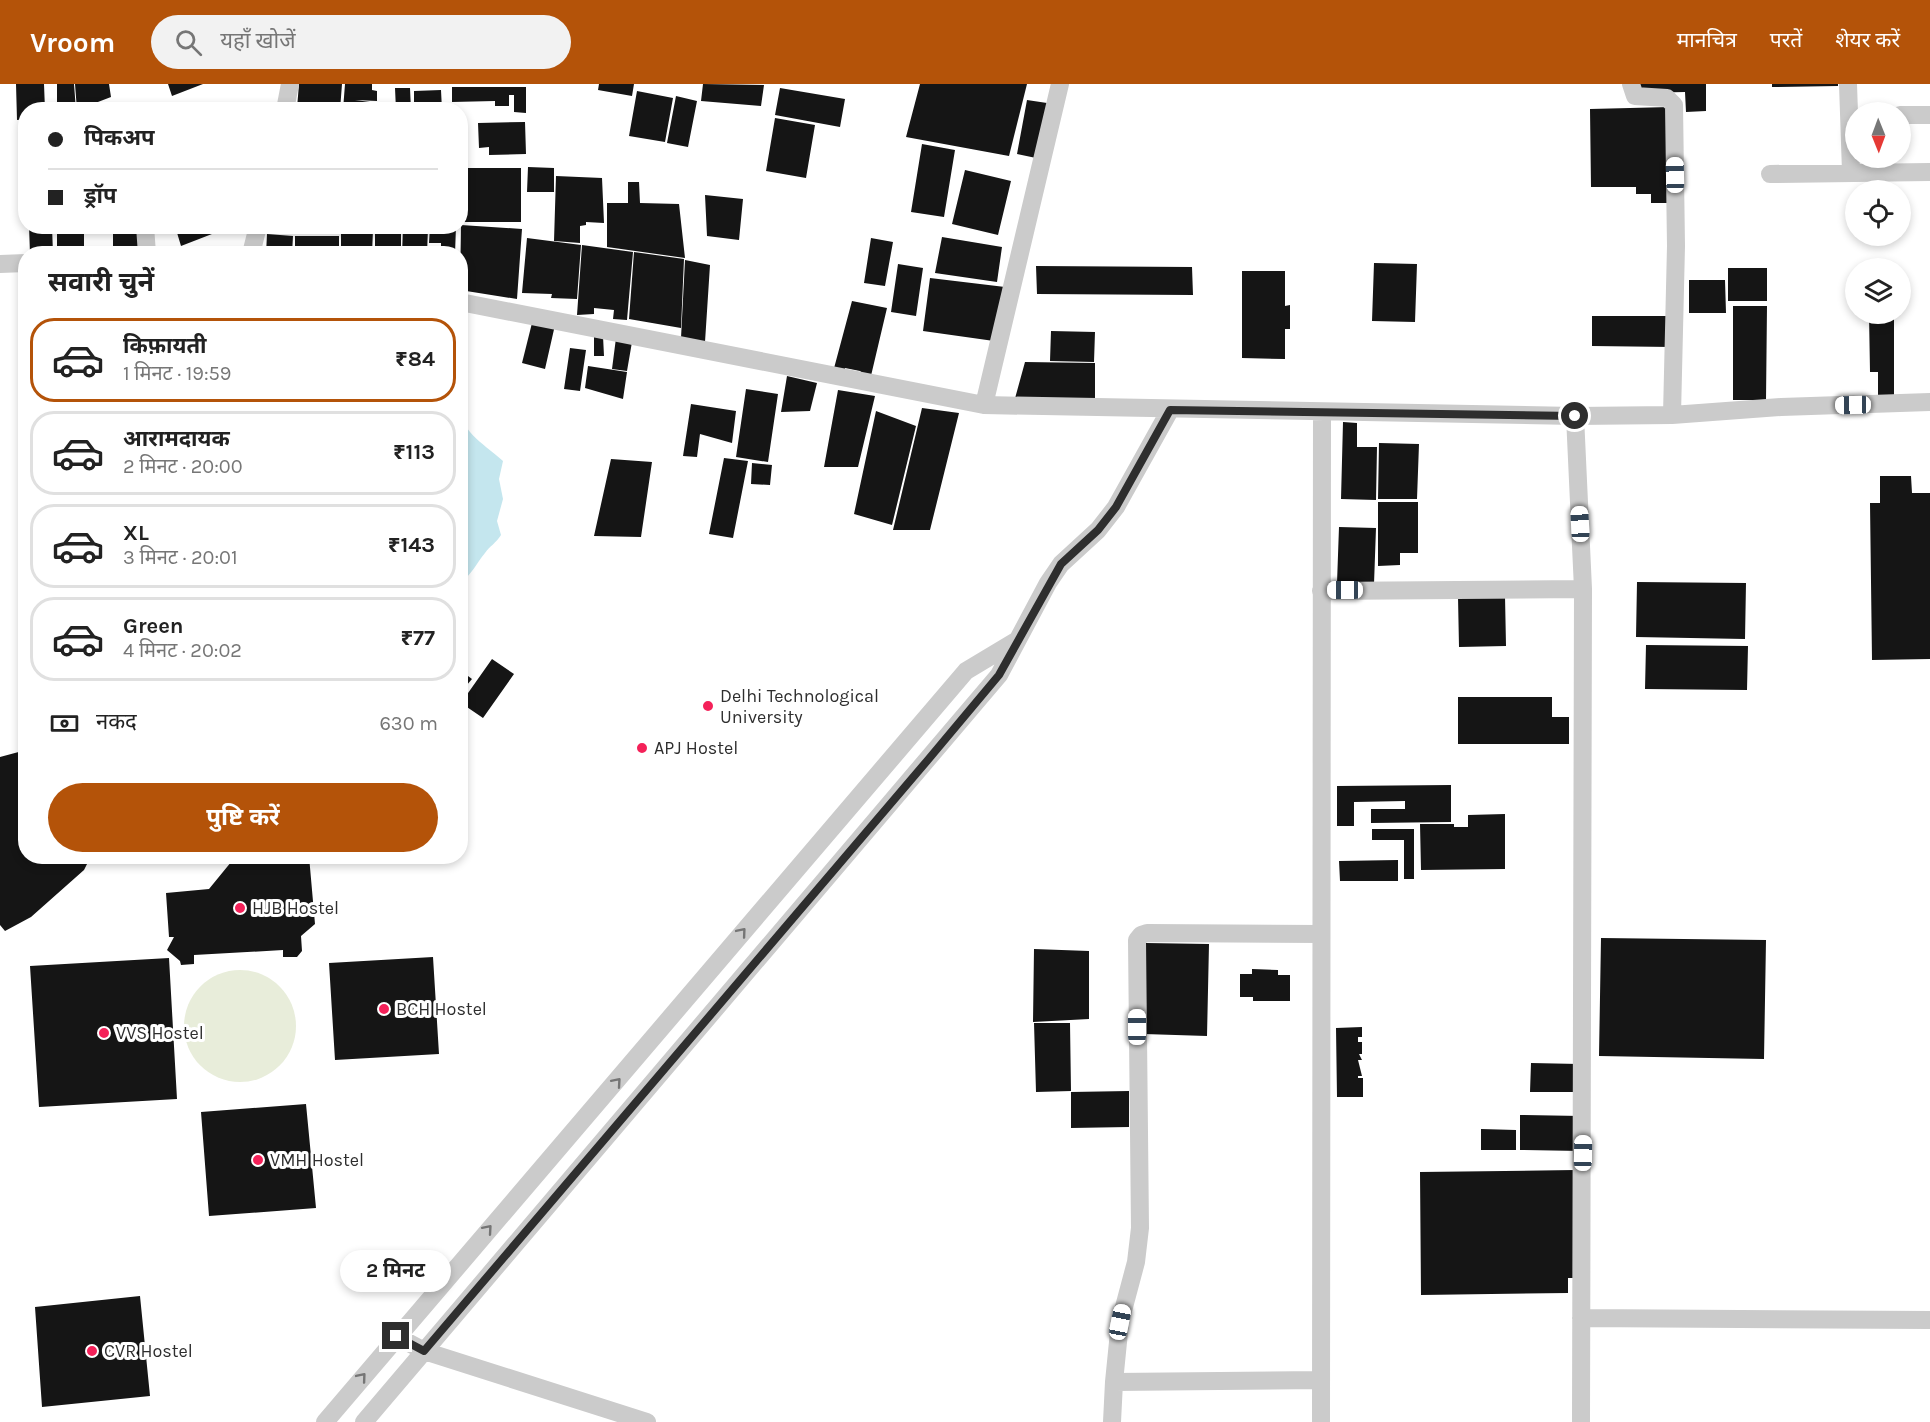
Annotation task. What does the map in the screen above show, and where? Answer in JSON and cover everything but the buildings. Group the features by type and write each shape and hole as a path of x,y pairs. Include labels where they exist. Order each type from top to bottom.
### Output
{"street":[{"path":"287,102 290,84"},
{"path":"984,405 1060,84"},
{"path":"1631,84 1635,96 1667,98 1674,105 1676,246 1672,415"},
{"path":"1848,84 1850,102"},
{"path":"1911,115 1930,115"},
{"path":"1851,168 1851,172"},
{"path":"1770,174 1930,172"},
{"path":"0,264 18,263"},
{"path":"468,304 984,405 1575,416 1672,415 1781,407 1930,402"},
{"path":"364,1422 999,675 1061,564 1098,530 1116,507 1170,410"},
{"path":"1321,1422 1322,412"},
{"path":"1575,416 1583,589 1581,1422"},
{"path":"1321,591 1583,589"},
{"path":"325,1422 396,1336 648,1045 821,838 966,671 1017,640"},
{"path":"1112,1422 1120,1322 1137,1262 1140,1228 1137,940 1141,934 1147,933 1321,934"},
{"path":"1581,1317 1930,1320"},
{"path":"396,1336 424,1351 647,1422"},
{"path":"1114,1382 1321,1380"}],"green space":[{"path":"240,970 261,975 279,987 291,1005 296,1026 291,1047 279,1065 261,1077 240,1082 219,1077 201,1065 189,1047 184,1026 189,1005 201,987 219,975"}],"water":[{"path":"468,430 503,461 499,479 503,499 497,521 501,535 468,576"}],"place":[{"name":"Delhi Technological University","path":"708,706"},
{"name":"APJ Hostel","path":"642,748"},
{"name":"HJB Hostel","path":"240,908"},
{"name":"BCH Hostel","path":"384,1009"},
{"name":"VVS Hostel","path":"104,1033"},
{"name":"VMH Hostel","path":"258,1160"},
{"name":"CVR Hostel","path":"92,1351"}],"route":[{"path":"396,1336 424,1351 472,1298 999,675 1048,584 1061,564 1108,519 1170,410 1575,416"}]}
